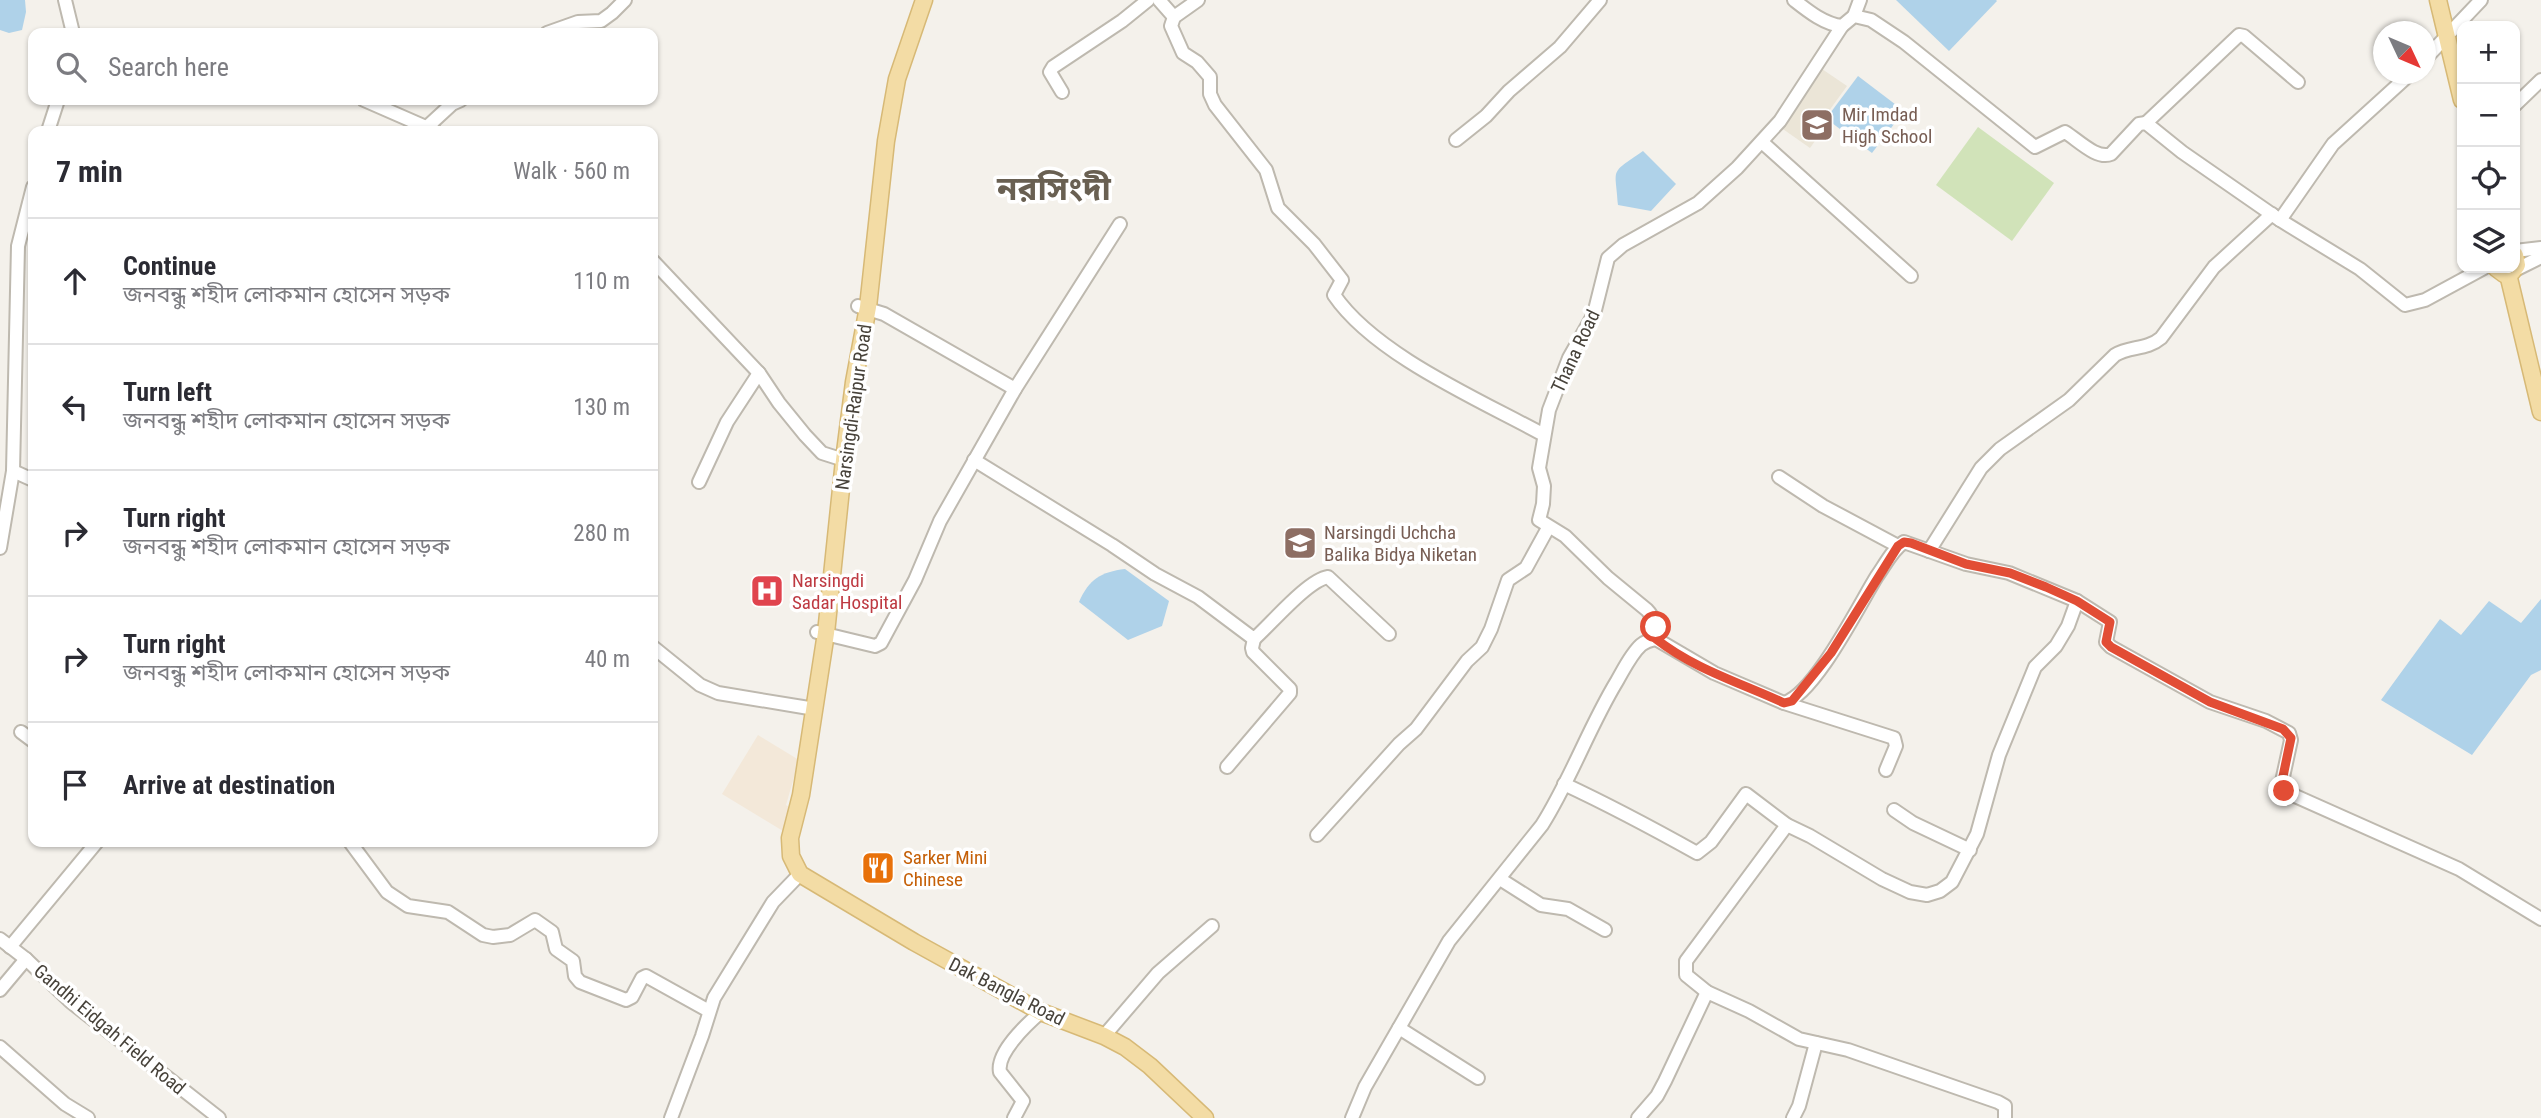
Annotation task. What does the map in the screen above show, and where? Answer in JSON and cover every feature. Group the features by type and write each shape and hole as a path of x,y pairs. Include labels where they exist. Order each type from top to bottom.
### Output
{"main road":[{"name":"Narsingdi-Raipur Road","path":"863,307 883,97 914,0"},
{"name":"Narsingdi-Raipur Road","path":"800,874 792,856 790,838 793,817 799,805 840,459 854,382 886,141 897,79 924,0"},
{"path":"2438,0 2458,84"},
{"path":"2510,273 2541,412"},
{"name":"Dak Bangla Road","path":"800,874 914,942 1041,1012 1104,1036 1150,1066 1205,1118"}],"street":[{"path":"65,0 73,28"},
{"path":"561,28 578,22 601,21 625,0"},
{"path":"1062,92 1052,78 1050,72 1053,67 1122,22 1148,0"},
{"path":"1158,0 1174,17"},
{"path":"1198,0 1174,17 1171,26 1183,53 1197,62 1210,77 1210,94 1215,106 1266,170 1278,208 1314,244 1342,280 1334,295 1342,308 1398,356 1544,435"},
{"path":"1456,140 1486,116 1509,91 1559,47 1601,0"},
{"path":"1794,0 1819,18 1842,26"},
{"path":"1860,0 1854,16 1871,20 1904,42 2035,148 2065,132 2098,155 2111,154 2139,124 2146,123 2239,35 2298,82"},
{"path":"2436,46 2481,0"},
{"name":"Thana Road","path":"1548,528 1539,520 1544,486 1539,468 1549,410 1569,358 1594,314 1608,258 1623,245 1698,203 1763,143 1842,26 1854,16"},
{"path":"2520,100 2541,80"},
{"path":"1928,551 1981,468 2000,449 2056,411 2115,355 2124,349 2151,345 2161,338 2214,267 2276,217 2333,144 2399,84"},
{"path":"50,126 56,105"},
{"path":"376,105 424,126"},
{"path":"434,126 451,105"},
{"path":"2146,123 2182,152 2276,217 2360,269 2405,305 2425,300 2476,273"},
{"path":"1763,143 1911,276"},
{"path":"0,548 13,471 18,246 28,207"},
{"path":"821,633 875,646 881,643 915,579 940,521 1014,389 1120,223"},
{"path":"2520,259 2541,248"},
{"path":"2520,262 2541,257"},
{"path":"658,266 759,373 805,435 822,453 840,459"},
{"path":"2464,280 2485,273"},
{"path":"863,307 884,314 1014,389"},
{"path":"699,482 727,422 759,373"},
{"path":"974,460 1155,574 1198,597 1254,639"},
{"path":"13,471 28,478"},
{"path":"1779,477 1823,506 1898,546"},
{"path":"1317,835 1399,744 1416,729 1467,661 1482,647 1508,580 1526,568 1548,528 1565,536 1608,578 1652,615 1656,639"},
{"path":"1784,703 1797,696 1821,668 1898,546 1904,542 1966,564 2010,573 2077,601 2110,622 2106,642 2111,647 2210,702 2266,721 2289,733 2291,738 2281,786 2284,791 2459,869 2541,919"},
{"path":"1227,767 1290,693 1290,689 1252,648 1254,639 1306,589 1328,577 1388,634"},
{"path":"1564,785 1681,842 1697,853 1711,842 1746,794 1787,825 1882,879 1910,892 1927,895 1940,891 1952,882 1970,850 1999,755 2035,667 2056,646 2068,626 2077,601"},
{"path":"1352,1118 1365,1087 1449,941 1542,825 1607,697 1635,652 1649,640 1656,639 1714,673 1784,703 1894,738 1896,746 1886,770"},
{"path":"658,651 700,685 718,693 810,709"},
{"path":"20,733 28,738"},
{"path":"1894,810 1913,823 1970,850"},
{"path":"1787,825 1686,961 1686,975 1707,992 1749,1011 1799,1039 1848,1050 1998,1102 2005,1107 2005,1118"},
{"path":"5,943 92,847"},
{"path":"354,847 387,892 408,906 448,912 483,935 493,937 510,934 535,920 552,932 556,948 573,961 575,975 580,982 626,1000 632,997 642,978 646,976 709,1011"},
{"path":"671,1118 720,986 773,902 800,874"},
{"path":"1500,879 1541,905 1568,909 1605,930"},
{"path":"1104,1036 1158,973 1212,926"},
{"name":"Gandhi Eidgah Field Road","path":"5,943 71,1002 219,1118"},
{"path":"0,990 26,959"},
{"path":"1638,1118 1665,1081 1707,992"},
{"path":"1014,1118 1023,1101 1000,1072 1000,1058 1027,1024 1041,1012"},
{"path":"1399,1028 1478,1078"},
{"path":"1793,1118 1799,1106 1816,1043"},
{"path":"0,1047 65,1104 88,1118"}],"shaded area":[{"path":"1822,69 1847,86 1826,115 1829,121 1810,148 1780,127"},
{"path":"758,735 799,760 786,805 795,811 783,831 722,794"}],"green space":[{"path":"1978,127 2054,183 2012,241 1936,185"}],"water":[{"path":"0,0 25,0 26,12 22,30 9,33 0,30"},
{"path":"1896,0 1996,0 1997,1 1949,51"},
{"path":"1858,76 1904,111 1872,153 1832,123 1828,116"},
{"path":"1643,151 1676,184 1651,211 1618,205 1617,173 1624,164"},
{"path":"1125,569 1169,601 1162,626 1128,640 1079,602 1097,578"},
{"path":"2541,599 2541,670 2531,675 2472,755 2381,700 2440,619 2461,635 2489,601 2521,623"}],"place":[{"name":"Mir Imdad High School","path":"1817,125"},
{"name":"Narsingdi Uchcha Balika Bidya Niketan","path":"1300,543"},
{"name":"Narsingdi Sadar Hospital","path":"767,591"},
{"name":"Sarker Mini Chinese","path":"878,868"}],"district":[{"name":"নরসিংদী","path":"1054,188"}],"route":[{"path":"1656,627 1656,639 1685,658 1784,703 1792,701 1821,668 1898,546 1904,542 1911,543 1966,564 2010,573 2077,601 2110,622 2106,642 2111,647 2210,702 2283,729 2291,738 2281,786 2284,791"}]}
